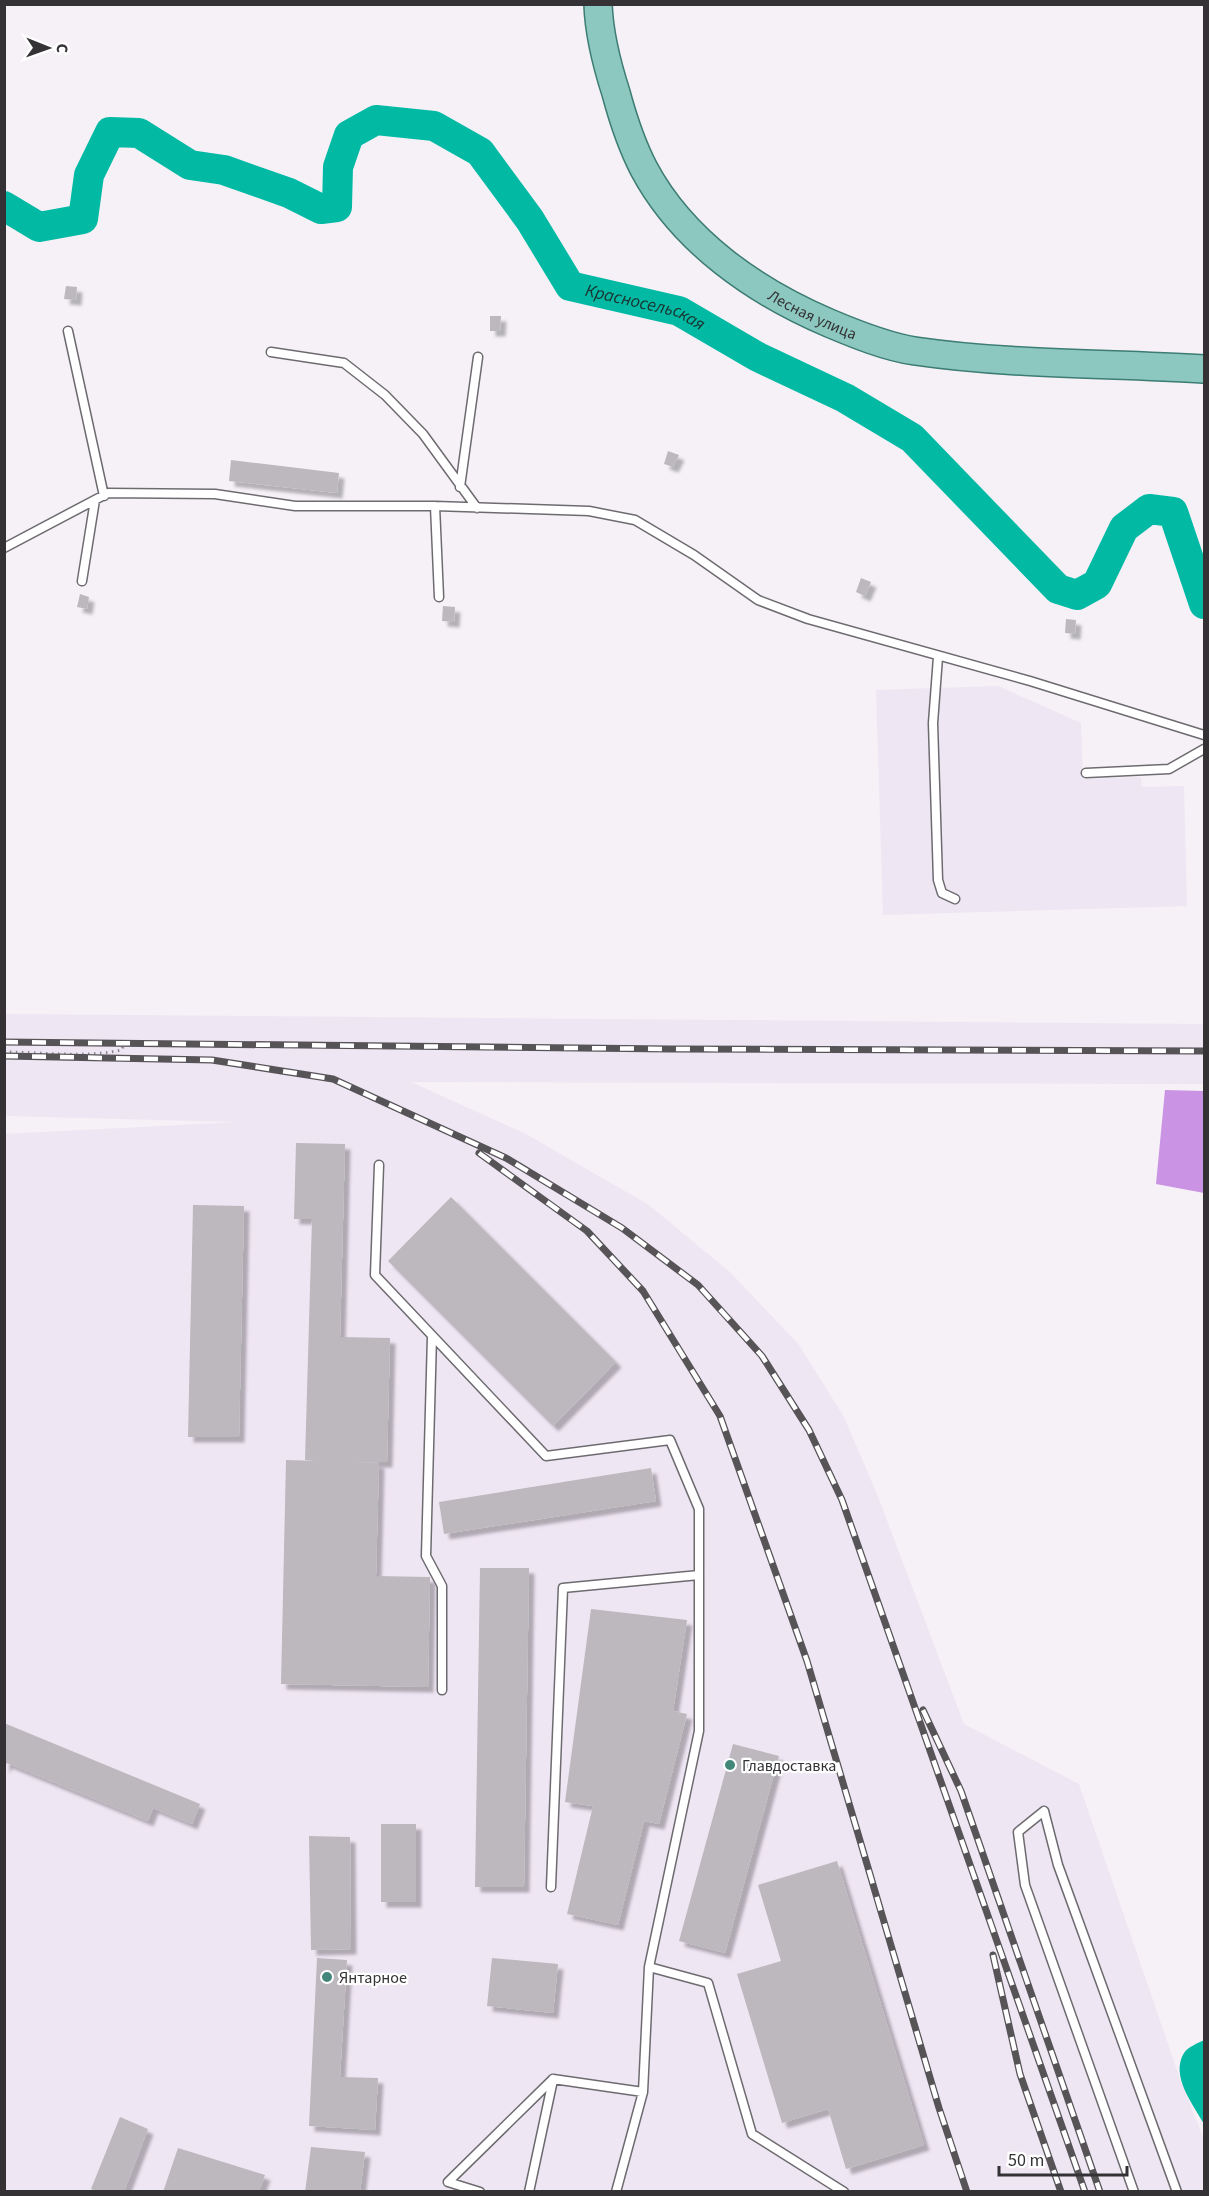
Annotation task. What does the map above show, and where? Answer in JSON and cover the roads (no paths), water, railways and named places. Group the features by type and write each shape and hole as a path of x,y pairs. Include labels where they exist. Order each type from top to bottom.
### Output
{"main road":[{"name":"Лесная улица","path":"598,4 609,73 625,123 645,170 668,204 696,236 739,274 789,306 847,330 913,351 1027,362 1204,369"}],"lane":[{"path":"68,331 104,496"},
{"path":"271,352 344,363 385,395 423,434 477,508"},
{"path":"460,487 478,357"},
{"path":"4,548 104,496 215,494 295,506 435,506 588,511 635,520 694,555 758,600 808,619 1030,681 1204,735"},
{"path":"82,581 95,500"},
{"path":"435,506 439,597"},
{"path":"938,657 933,723 938,880 942,893 956,899"},
{"path":"1086,773 1169,769 1204,749"},
{"path":"379,1165 375,1275 546,1456 670,1440 699,1509 699,1731 649,1967 643,2092 616,2192"},
{"path":"432,1336 426,1556 442,1586 442,1690"},
{"path":"551,1887 563,1588 699,1575"},
{"path":"1134,2192 1025,1885 1018,1832 1044,1811 1058,1865 1177,2192"},
{"path":"649,1967 708,1983 752,2134 844,2192"},
{"path":"553,2079 643,2092"},
{"path":"480,2192 448,2182 553,2079"},
{"path":"529,2192 553,2079"}],"waterway":[{"name":"Красносельская","path":"4,206 39,227 83,219 89,175 110,132 139,133 190,165 224,170 289,193 321,209 337,207 338,167 349,135 376,120 434,126 480,152 530,220 570,286 679,311 758,357 845,398 912,438 1058,589 1077,595 1097,584 1124,528 1149,509 1173,512 1204,604"}],"railway":[{"path":"4,1042 671,1049 1204,1051"},
{"path":"4,1056 212,1060 333,1079 506,1158 622,1228 698,1285 762,1356 809,1430 842,1500 1085,2192"},
{"path":"479,1153 587,1231 643,1291 720,1416 807,1661 939,2108 967,2192"},
{"path":"923,1710 961,1791 1100,2192"},
{"path":"993,1955 1020,2074 1061,2192"}],"place":[{"name":"Главдоставка","path":"730,1765"},
{"name":"Янтарное","path":"327,1977"}]}
